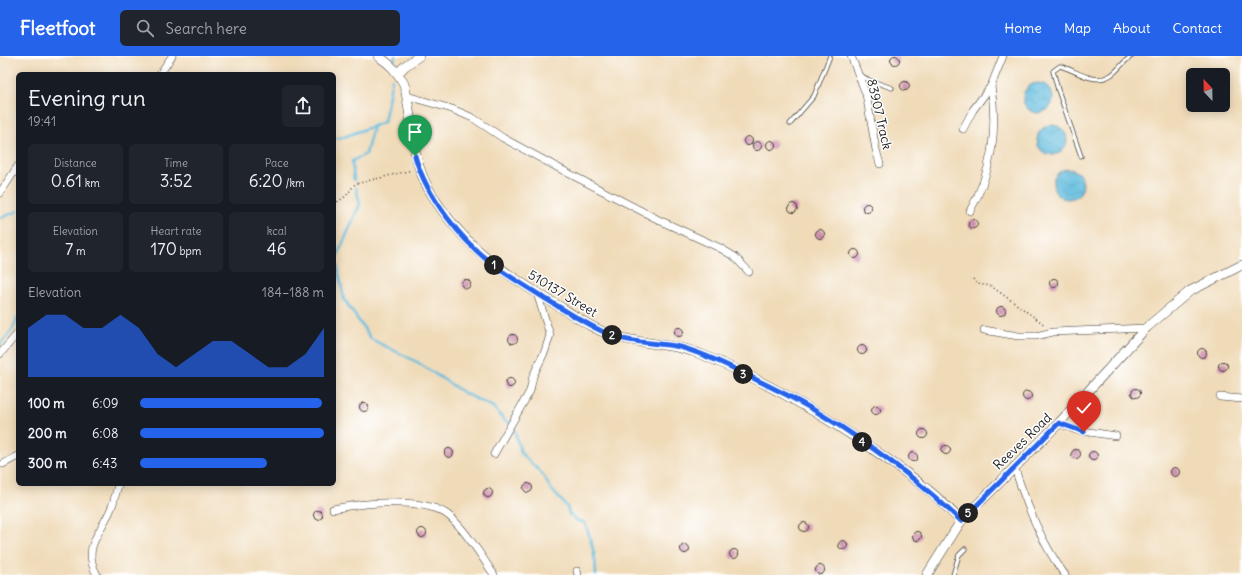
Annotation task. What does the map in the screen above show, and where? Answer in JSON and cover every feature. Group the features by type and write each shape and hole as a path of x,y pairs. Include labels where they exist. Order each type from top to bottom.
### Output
{"street":[{"path":"161,72 172,56"},
{"name":"510137 Street","path":"378,56 389,63 398,73 404,84 407,96 410,127 419,169 431,193 473,247 495,266 593,327 613,336 678,347 702,355 763,383 810,407 887,458 928,490 961,521"},
{"path":"398,73 419,56"},
{"name":"83907 Track","path":"851,56 866,94 880,164"},
{"path":"963,129 973,110 991,86 1003,56"},
{"path":"970,211 983,187 992,151 994,114 991,86"},
{"path":"407,96 452,109 473,118 503,138 566,172 661,222 720,248 735,257 749,272"},
{"path":"0,193 16,169"},
{"name":"Reeves Road","path":"927,575 961,521 1014,466 1059,423 1146,328 1190,291 1242,265"},
{"path":"494,454 530,390 533,376 545,351 550,335 537,293"},
{"path":"984,330 1018,336 1036,336 1052,332 1146,328"},
{"path":"0,354 16,335"},
{"path":"1220,397 1242,399"},
{"path":"1059,423 1084,432 1116,436"},
{"path":"3,464 16,457"},
{"path":"1014,466 1023,494 1049,550 1066,575"},
{"path":"97,575 92,564 90,552 110,511 117,486"},
{"path":"333,509 354,504 405,504 423,506 440,511 450,517 460,528 494,575"}],"lane":[{"path":"790,124 814,96 830,56"},
{"path":"1081,156 1053,71 1060,66 1094,79 1102,79 1110,76 1132,56"},
{"name":"83907 Track","path":"856,71 869,80 892,88"},
{"path":"953,575 959,555 965,549"}],"path":[{"path":"336,203 346,196 355,184 419,169"},
{"path":"973,279 977,284 991,286 1009,301 1028,312 1052,332"}],"water":[{"path":"1038,83 1049,87 1053,98 1049,109 1038,113 1027,109 1023,98 1027,87"},
{"path":"1052,125 1063,129 1067,140 1063,151 1052,155 1041,151 1037,140 1041,129"},
{"path":"1068,169 1079,173 1083,184 1079,195 1068,199 1057,195 1053,184 1057,173"}],"building":[{"path":"893,56 897,56 899,60 897,64 893,64 891,62 891,58"},
{"path":"905,81 910,86 905,91 900,86"},
{"path":"748,136 753,141 748,146 743,141"},
{"path":"771,140 776,145 771,150 766,145"},
{"path":"757,141 762,146 757,151 752,146"},
{"path":"793,203 798,208 793,213 788,208"},
{"path":"867,203 872,208 867,213 862,208"},
{"path":"973,219 978,224 973,229 968,224"},
{"path":"820,229 825,234 820,239 815,234"},
{"path":"855,249 860,254 855,259 850,254"},
{"path":"1054,278 1059,283 1054,288 1049,283"},
{"path":"466,279 471,284 466,289 461,284"},
{"path":"1001,306 1006,311 1001,316 996,311"},
{"path":"679,327 684,332 679,337 674,332"},
{"path":"513,334 518,339 513,344 508,339"},
{"path":"862,345 867,350 862,355 857,350"},
{"path":"1202,348 1207,353 1202,358 1197,353"},
{"path":"1223,361 1228,366 1223,371 1218,366"},
{"path":"510,378 515,383 510,388 505,383"},
{"path":"1136,388 1141,393 1136,398 1131,393"},
{"path":"1027,391 1032,396 1027,401 1022,396"},
{"path":"364,402 369,407 364,412 359,407"},
{"path":"876,405 881,410 876,415 871,410"},
{"path":"923,429 928,434 923,439 918,434"},
{"path":"946,445 951,450 946,455 941,450"},
{"path":"449,448 454,453 449,458 444,453"},
{"path":"1076,449 1081,454 1076,459 1071,454"},
{"path":"1093,451 1098,456 1093,461 1088,456"},
{"path":"913,452 918,457 913,462 908,457"},
{"path":"1175,467 1180,472 1175,477 1170,472"},
{"path":"528,483 533,488 528,493 523,488"},
{"path":"488,488 493,493 488,498 483,493"},
{"path":"318,510 323,515 318,520 313,515"},
{"path":"804,522 809,527 804,532 799,527"},
{"path":"422,528 427,533 422,538 417,533"},
{"path":"917,531 922,536 917,541 912,536"},
{"path":"843,540 848,545 843,550 838,545"},
{"path":"685,544 690,549 685,554 680,549"},
{"path":"734,549 739,554 734,559 729,554"},
{"path":"820,565 825,570 820,575 815,570"}],"waterway":[{"path":"394,61 395,56"},
{"path":"336,138 341,138 384,122 392,79"},
{"path":"354,180 352,161 366,154 373,126"},
{"path":"356,188 360,204 336,259 344,299 371,339 417,362 464,393 493,407 505,421 512,423 521,453 543,475 551,489 567,507 569,514 576,520 585,523 593,549 596,575"},
{"path":"0,218 16,212"},
{"path":"0,345 12,330 16,321"}],"route":[{"path":"415,156 419,169 431,193 451,221 473,247 495,266 593,327 613,336 645,343 678,347 702,355 763,383 810,407 887,458 928,490 961,521 1014,466 1059,423 1084,432"}]}
